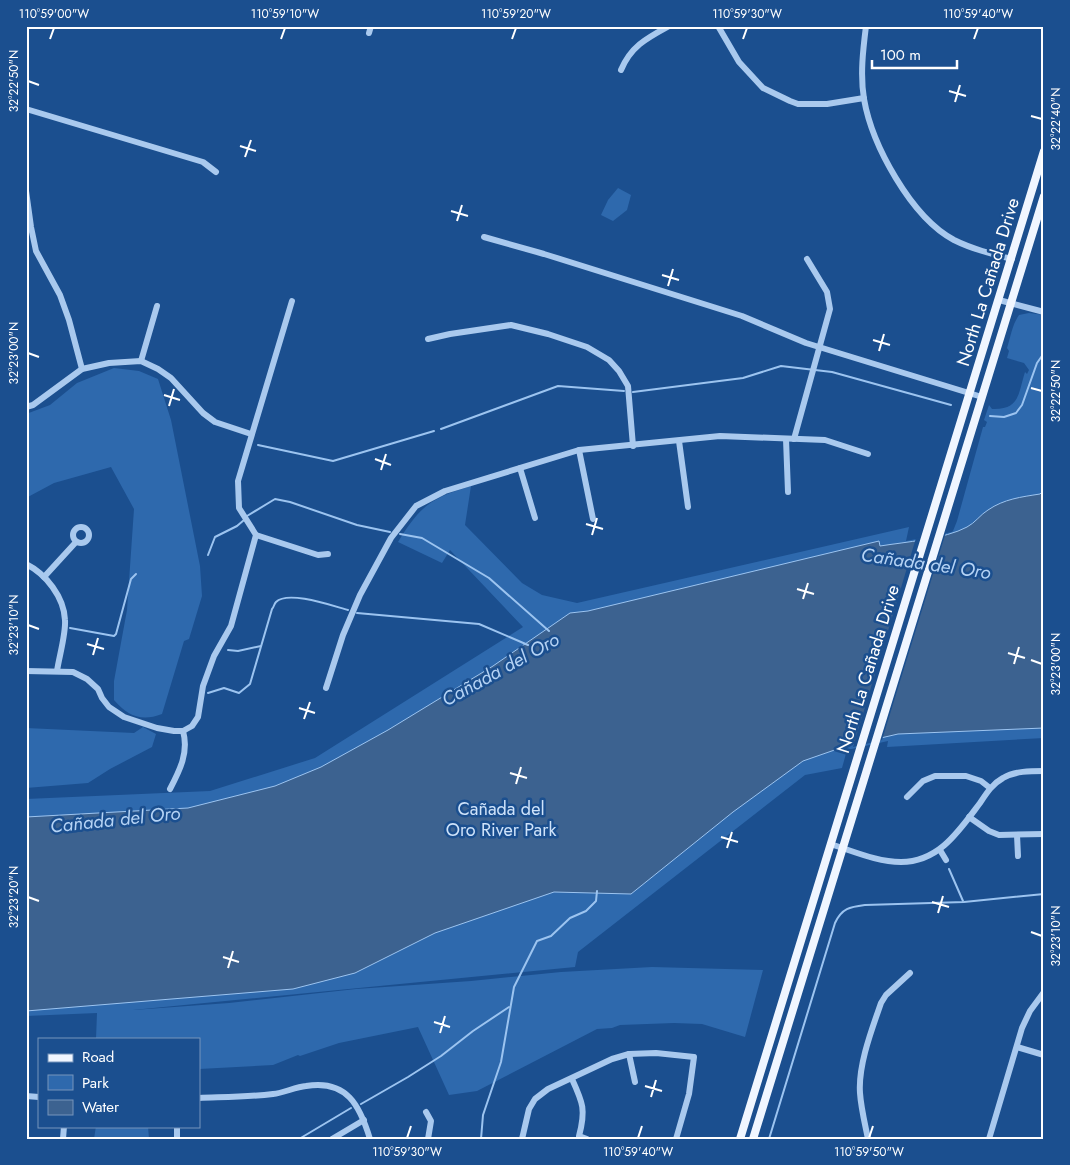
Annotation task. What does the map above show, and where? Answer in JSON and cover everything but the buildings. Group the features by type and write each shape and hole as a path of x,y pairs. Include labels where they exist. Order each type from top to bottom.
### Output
{"main road":[{"name":"North La Cañada Drive","path":"740,1139 1044,151"},
{"name":"North La Cañada Drive","path":"753,1139 943,518 1044,196"}],"street":[{"path":"621,70 626,59 641,42 669,26"},
{"path":"718,26 739,62 763,88 790,101 805,104 826,104 864,98"},
{"path":"866,26 863,53 864,98 870,122 883,153 905,192 931,224 953,239 1012,259"},
{"path":"26,110 203,162 216,172"},
{"path":"26,191 28,227 36,251 60,295 82,369"},
{"path":"484,237 742,316 794,339 820,348 982,397"},
{"path":"794,438 829,316 829,301 823,284 807,259"},
{"path":"999,300 1044,312"},
{"path":"292,301 238,480 239,508 256,535 318,555 328,554"},
{"path":"141,361 157,306"},
{"path":"428,339 511,325 548,334 587,347 609,360 619,371 628,386 633,446"},
{"path":"26,406 33,405 82,369 109,362 141,361 171,378 203,413 215,422 251,434"},
{"path":"326,688 343,635 360,595 391,538 416,506 445,491 579,450 720,436 824,440 868,454"},
{"path":"786,439 788,492"},
{"path":"679,441 688,507"},
{"path":"579,450 593,519"},
{"path":"520,468 535,518"},
{"path":"26,671 73,672 88,679 98,689 108,707 124,717 157,728 174,731 184,730 192,726 198,717 203,686 214,656 231,626 256,535"},
{"path":"44,577 76,542"},
{"path":"26,564 49,582 59,598 65,620 57,671"},
{"path":"170,789 180,771 184,756 186,742 184,730"},
{"path":"830,844 884,860 902,862 919,859 940,850 948,843 990,788 1008,775 1044,771"},
{"path":"908,797 923,781 935,776 966,776 981,781 990,788"},
{"path":"969,817 994,833 1005,836 1044,834"},
{"path":"1017,835 1018,856"},
{"path":"940,850 946,860"},
{"path":"868,1139 860,1093 860,1079 864,1060 881,1003 886,995 910,973"},
{"path":"989,1139 1022,1028 1030,1011 1044,992"},
{"path":"1017,1047 1044,1055"},
{"path":"522,1139 529,1110 535,1099 548,1089 629,1054 656,1053 694,1057 688,1094 676,1139"},
{"path":"629,1054 635,1082"},
{"path":"572,1079 583,1105 583,1120 579,1136 587,1139"},
{"path":"200,1098 276,1094 309,1085 327,1087 343,1092 350,1097 359,1109 370,1139"},
{"path":"228,1097 229,1105"},
{"path":"426,1112 431,1121 428,1139"},
{"path":"332,1139 364,1120"}],"green space":[{"path":"618,188 631,195 627,210 613,221 601,215 608,200"},
{"name":"Cañada del Oro River Park","path":"1029,313 1044,315 1044,738 887,747 888,741 847,750 842,768 805,775 578,952 575,967 133,1010 229,1003 356,989 471,981 561,972 652,967 763,970 745,1037 702,1024 620,1025 612,1028 597,1029 477,1091 449,1095 418,1027 339,1043 300,1056 298,1055 273,1065 200,1069 200,1038 96,1038 97,1013 26,1016 26,799 210,791 315,758 523,627 450,550 442,563 398,542 413,520 428,505 446,495 471,486 465,525 522,583 542,595 577,603 909,527 906,541 952,532 957,521 983,427 985,427 987,422 984,420 989,405 992,409 1001,409 1013,404 1019,394 1025,372 1027,374 1029,370 1024,363 1007,358 1009,351 1007,348 1013,327 1019,315"},
{"path":"114,368 139,371 158,379 171,420 200,566 202,596 189,639 184,641 162,714 148,717 130,714 114,700 114,681 127,610 134,509 111,467 54,483 26,498 26,414 50,405 77,383"},
{"path":"143,727 156,734 152,747 88,783 26,788 26,728 134,733"},
{"path":"96,1128 148,1128 149,1139 94,1139"}],"water":[{"name":"Cañada del Oro River Park","path":"1044,490 1044,728 898,734 846,746 803,761 733,812 631,894 554,892 435,933 355,973 293,989 26,1011 26,817 188,808 275,786 321,767 388,730 493,666 570,613 588,611 879,541 880,546 925,540 958,531 970,525 985,512 1000,503 1040,494"}],"pier":[{"path":"946,532 882,740 853,747 916,538"}],"waterway":[{"path":"990,416 1004,417 1016,413 1022,405 1037,363 1044,353"},
{"path":"633,392 743,378 781,366 832,372 951,405"},
{"path":"441,429 558,386 624,391"},
{"path":"258,445 333,461 434,431"},
{"path":"247,516 275,499 290,502 357,525 390,532"},
{"path":"208,555 215,537 237,526 244,520"},
{"name":"Cañada del Oro","path":"400,534 422,538 489,578 549,631"},
{"path":"70,628 114,636 131,579 136,574"},
{"path":"208,693 224,688 239,693 250,684 272,609 276,602 282,599 300,598 348,610"},
{"name":"Cañada del Oro","path":"357,613 479,624 528,645"},
{"path":"228,650 238,651 261,646"},
{"path":"949,869 963,901"},
{"path":"481,1139 483,1115 501,1062 514,987 537,941 551,936 570,918 586,911 596,901 597,891"},
{"path":"769,1139 835,923 844,911 865,905 964,902 1044,894"},
{"path":"361,1104 441,1056 473,1031 509,1007"},
{"path":"299,1139 351,1108"}]}
